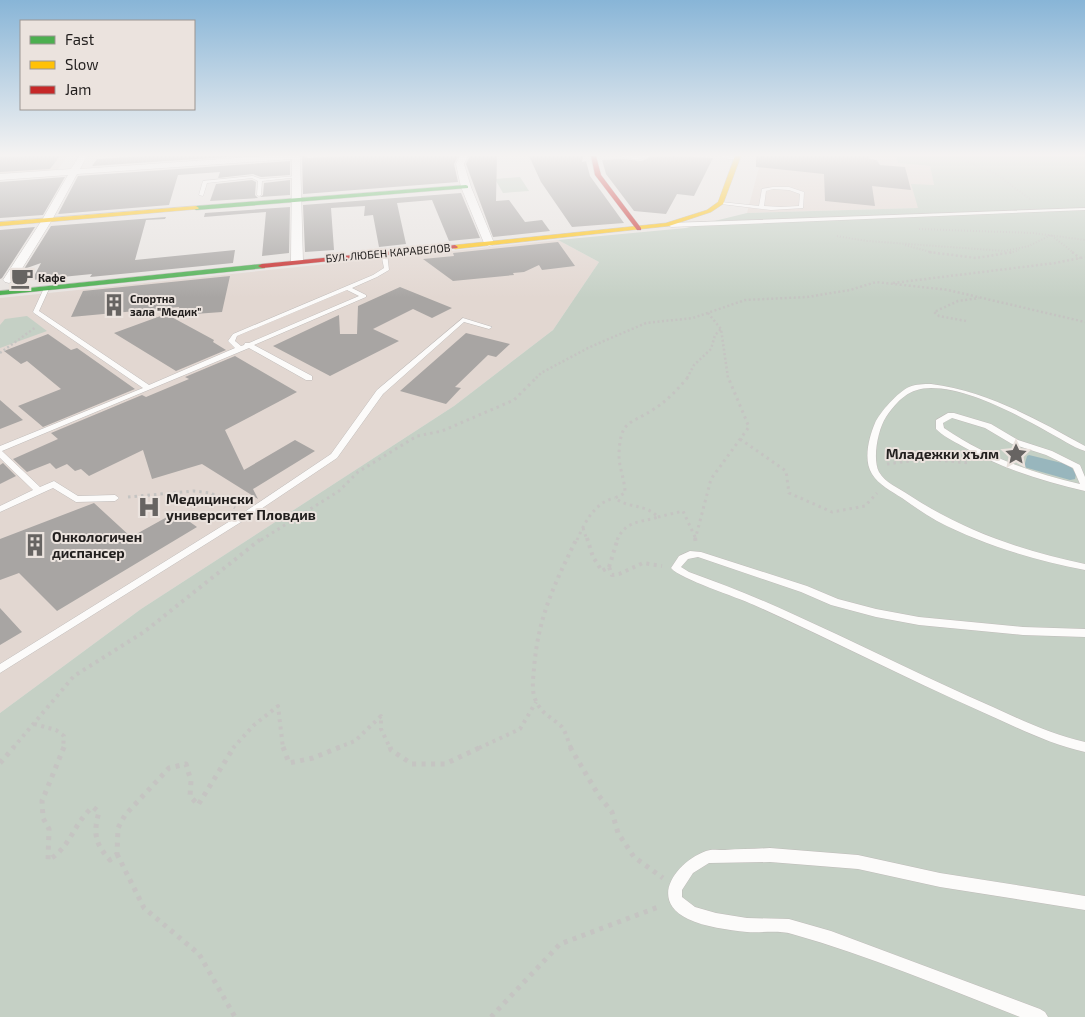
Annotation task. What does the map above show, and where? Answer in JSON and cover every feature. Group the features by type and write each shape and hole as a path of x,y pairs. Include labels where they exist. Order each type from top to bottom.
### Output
{"street":[{"path":"9,280 56,203"},
{"path":"0,224 244,203"},
{"path":"297,203 297,261"},
{"path":"473,203 489,243"},
{"path":"620,203 639,229"},
{"name":"БУЛ. ЛЮБЕН КАРАВЕЛОВ","path":"0,293 297,261 639,229 667,225 709,211 720,203"}],"lane":[{"path":"726,203 790,209 800,207 801,203"},
{"path":"667,225 1085,209"},
{"path":"239,348 231,341 235,335 387,269 384,253"},
{"path":"0,449 364,296 347,288"},
{"path":"46,289 36,312 148,388"},
{"path":"0,669 246,515 334,456 380,392 463,320 490,327"},
{"path":"247,344 309,378"},
{"path":"1085,449 1046,427 1004,408 964,392 932,386 914,388 902,394 888,409 880,420 874,441 872,466 886,484 943,520 997,543 1057,562 1085,567"},
{"path":"951,414 966,418 988,426 1015,442 1050,453 1077,466 1085,487 1034,475 959,442 940,429 939,422 951,414"},
{"path":"0,453 38,491"},
{"path":"0,509 54,484 76,499 115,498"},
{"path":"1085,633 1004,629 919,621 876,613 835,602 804,589 698,554 687,554 679,559 676,568 686,574 793,618 1021,724 1063,742 1085,747"},
{"path":"1040,1017 831,938 788,926 747,925 716,920 691,913 675,894 688,868 708,857 770,854 858,862 940,880 1085,904"}],"path":[{"path":"1037,203 1050,210"},
{"path":"900,244 923,251 965,259 991,257 1025,248 1051,235 1080,258"},
{"path":"837,236 867,242 976,250 1005,251 1025,248"},
{"path":"889,284 1055,263 1085,257"},
{"path":"0,763 74,676 144,632 269,532 339,490 358,472 417,436 458,424 514,400 541,373 590,347 646,323 693,318 745,300 807,297 850,290 876,282 948,290 1085,322"},
{"path":"966,321 939,316 934,312 958,301 982,298"},
{"path":"695,537 711,479 749,427 728,377 721,329 708,313"},
{"path":"0,353 46,319"},
{"path":"491,1017 560,944 675,894 634,857 618,833 612,812 599,796 572,752 563,728 546,716 536,702 533,687 533,665 541,620 552,590 583,527 596,508 606,500 625,493 626,485 622,480 619,464 624,427 631,420 653,410 691,374 694,365 702,360 716,342 715,335 721,329"},
{"path":"740,439 786,471 789,493 832,512 865,506 886,484"},
{"path":"872,466 925,459 979,464"},
{"path":"115,498 194,491 211,493 246,515"},
{"path":"615,498 620,504 650,509 658,517"},
{"path":"676,568 643,563 612,575 609,567 622,530 630,523 648,521 683,511 695,537 698,554"},
{"path":"583,527 586,542 596,563 602,571 609,567"},
{"path":"235,1017 199,954 144,908 117,854 118,828 125,815 169,768 186,764 191,781 190,796 198,806 210,791 223,764 245,735 265,714 278,706 284,753 289,763 313,758 355,741 381,716 381,729 391,750 412,764 445,764 520,729 536,702"},
{"path":"34,724 56,730 64,736 65,744 42,801 43,818 50,829 47,846 48,860 56,857 70,838 80,819 92,806 99,812 94,828 98,848 110,860 117,854"}],"shaded area":[{"path":"750,203 922,203 919,208 747,213"},
{"name":"Младежки хълм","path":"917,203 1085,203 1085,1017 0,1017 0,713 141,609 454,406 553,330 599,262 558,240 686,228 747,213 918,208"},
{"name":"Медицински университет Пловдив","path":"558,240 599,262 553,330 454,406 141,609 0,713 0,298"},
{"path":"27,316 47,331 0,348 0,325 5,319"}],"water":[{"path":"1029,455 1070,465 1076,474 1075,479 1070,480 1024,467"}],"building":[{"path":"0,203 50,203 43,215 0,218"},
{"path":"64,203 169,203 169,205 58,214"},
{"path":"397,203 406,244 379,247 373,215 364,216 365,206 331,208 334,250 305,252 303,205"},
{"path":"433,203 465,203 480,238 449,241"},
{"path":"481,203 512,203 525,222 542,220 550,231 493,237"},
{"path":"556,203 610,203 624,223 572,227"},
{"path":"628,203 672,203 666,214 634,211"},
{"path":"850,203 875,203 875,206"},
{"path":"290,207 289,253 262,256 266,212 204,217 205,213"},
{"path":"166,217 165,219 146,220 135,260 235,250 233,263 90,277 92,274 32,280 41,263 24,269 51,226"},
{"path":"35,227 2,278 0,279 0,230"},
{"path":"558,242 575,266 542,270 539,265 524,272 513,273 514,275 453,281 423,259 454,256 453,253"},
{"path":"230,276 222,312 181,315 179,307 71,317 83,291"},
{"path":"400,287 452,308 432,318 413,309 373,329 399,341 330,376 273,346 339,315 340,334 357,334 358,306"},
{"path":"166,314 214,340 213,342 226,350 176,371 114,333"},
{"path":"466,333 510,344 496,357 488,355 455,387 461,388 446,404 400,391"},
{"path":"48,334 71,350 77,348 135,389 43,427 18,406 61,389 27,361 21,364 4,351"},
{"path":"235,356 297,392 225,430 244,470 295,440 315,451 253,489 258,499 202,464 152,479 143,450 89,476 81,469 75,471 67,464 56,469 50,463 27,472 13,459 58,439 51,433 142,395 146,397 189,379 185,377"},
{"path":"0,400 23,420 0,429"},
{"path":"3,463 16,476 0,484 0,465"},
{"path":"94,503 131,537 176,512 197,527 57,611 19,573 0,580 0,539"},
{"path":"0,608 22,632 0,645"}],"traffic: fast":[{"path":"196,208 254,203"},
{"path":"0,293 262,266"}],"traffic: slow":[{"path":"455,247 667,225 709,211 720,203"},
{"path":"0,224 196,208"}],"traffic: jam":[{"path":"620,203 639,229"},
{"path":"262,266 455,247"}],"place":[{"name":"Кафе","path":"22,278"},
{"name":"Спортна зала \"Медик\"","path":"114,305"},
{"name":"Младежки хълм","path":"1016,454"},
{"name":"Медицински университет Пловдив","path":"149,507"},
{"name":"Онкологичен диспансер","path":"35,545"}]}
